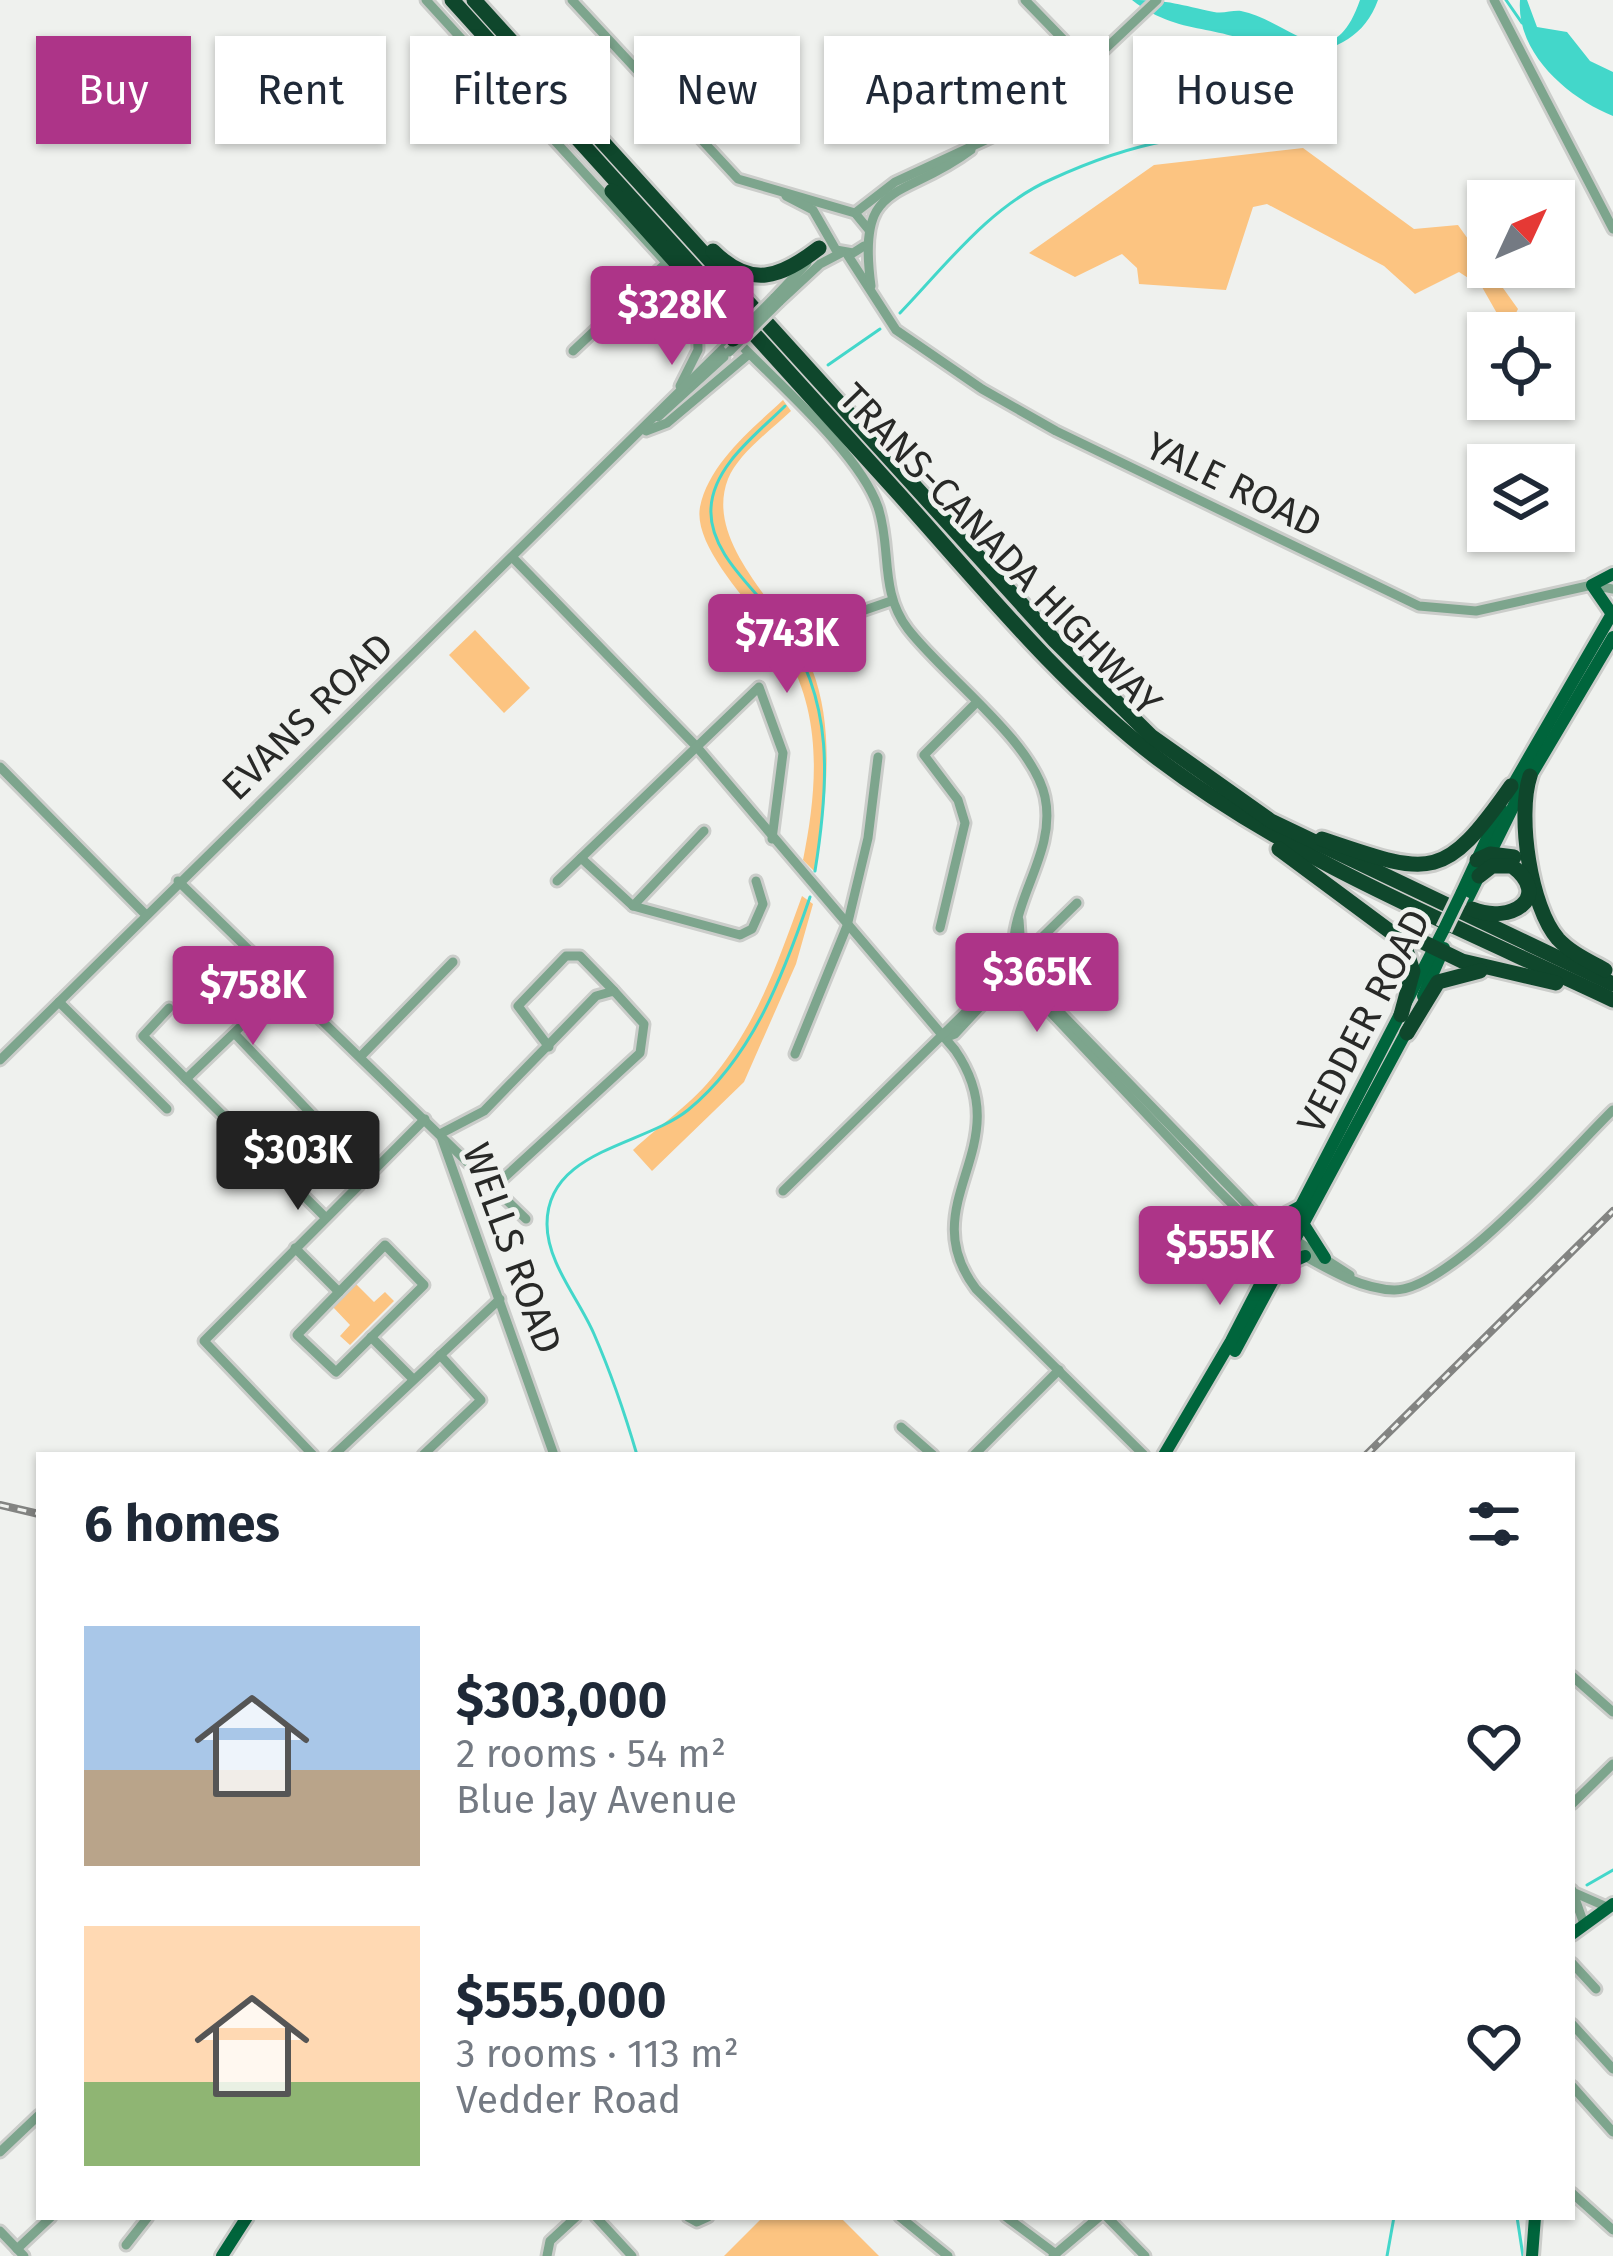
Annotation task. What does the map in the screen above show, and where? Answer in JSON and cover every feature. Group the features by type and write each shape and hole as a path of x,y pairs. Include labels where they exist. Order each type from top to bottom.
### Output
{"highway":[{"name":"TRANS-CANADA HIGHWAY","path":"452,0 485,36"},
{"name":"TRANS-CANADA HIGHWAY","path":"474,0 507,36"},
{"path":"572,144 736,340"},
{"name":"TRANS-CANADA HIGHWAY","path":"584,144 1102,711 1186,779 1268,833 1613,1003"},
{"name":"TRANS-CANADA HIGHWAY","path":"605,144 1054,641 1130,717 1194,770 1291,832 1613,980"},
{"path":"608,144 742,274 781,274 823,240"},
{"path":"1102,711 1180,782 1370,913 1439,950 1613,1003"},
{"path":"1130,717 1322,839 1482,913 1513,914 1524,903 1528,886 1512,866 1482,863"},
{"path":"1530,776 1522,818 1546,920 1558,938 1613,980"},
{"path":"1322,839 1388,862 1430,865 1469,844 1511,786"},
{"path":"1482,863 1517,858 1535,881"},
{"path":"1370,913 1402,941 1412,961 1412,981 1401,1015"},
{"path":"1406,1033 1429,991 1444,977 1504,970"}],"main road":[{"path":"1613,574 1592,585 1613,613"},
{"name":"VEDDER ROAD","path":"1482,863 1511,786 1613,613"},
{"name":"VEDDER ROAD","path":"1288,1241 1304,1224 1406,1033 1464,896 1613,638"},
{"name":"VEDDER ROAD","path":"1166,1452 1288,1241 1300,1207 1439,950"},
{"path":"1300,1207 1256,1221 1273,1268 1305,1256"},
{"path":"1304,1224 1325,1258"},
{"name":"VEDDER ROAD","path":"1176,1452 1273,1268"},
{"path":"1575,1932 1611,1907"},
{"path":"222,2256 245,2220"},
{"path":"1532,2256 1535,2220"}],"street":[{"path":"426,0 870,489 881,522 891,601 910,632 1030,764 1044,791 1045,834 1012,936 1019,965 1256,1221 1359,1282"},
{"path":"572,0 723,166 753,186 808,196 850,213 869,230"},
{"path":"1025,0 1060,36"},
{"path":"1109,45 1157,0"},
{"path":"1494,0 1613,229"},
{"path":"872,292 866,244 874,212 890,195 982,144"},
{"path":"823,240 830,221 895,182 976,147"},
{"path":"781,193 812,210 823,240 844,253 866,244"},
{"name":"EVANS ROAD","path":"776,300 823,240"},
{"name":"EVANS ROAD","path":"0,1060 776,300 820,264 844,253"},
{"name":"YALE ROAD","path":"844,253 896,330 982,389 1419,606 1476,610 1592,585 1613,590"},
{"path":"573,351 666,263"},
{"path":"675,396 694,364 701,327 697,297"},
{"path":"701,327 715,317"},
{"path":"641,433 667,422 736,340"},
{"name":"EVANS ROAD","path":"658,417 736,340"},
{"path":"514,559 696,746 968,1070 980,1108 978,1138 956,1200 952,1228 958,1262 976,1289 1141,1452"},
{"path":"820,614 862,611 891,601"},
{"path":"557,881 759,687 783,753 772,838"},
{"path":"940,928 965,823 958,800 924,755 975,704"},
{"path":"795,1054 848,926 868,838 878,757"},
{"path":"0,767 145,914"},
{"path":"633,906 704,831"},
{"path":"581,858 633,906 740,935 752,928 763,904 756,881"},
{"name":"WELLS ROAD","path":"178,881 440,1134 553,1452"},
{"path":"783,1191 1019,965 1077,903"},
{"path":"1019,965 1020,911"},
{"path":"1019,930 1028,940 1043,940"},
{"path":"494,1187 640,1053 644,1024 580,956 566,956 518,1006 549,1047"},
{"path":"361,1056 453,962"},
{"path":"186,1079 286,983"},
{"path":"526,1220 440,1134 484,1111 596,996 614,991"},
{"path":"59,1002 167,1109"},
{"path":"169,1008 143,1036 325,1217"},
{"path":"235,1034 318,1121"},
{"path":"1288,1241 1305,1256 1359,1282 1408,1289 1440,1275 1613,1110"},
{"path":"311,1452 204,1341 425,1119"},
{"path":"386,1245 424,1285 336,1372 297,1335 339,1292 386,1245"},
{"path":"295,1248 339,1292"},
{"path":"337,1452 500,1299"},
{"path":"371,1337 413,1379"},
{"path":"426,1452 481,1400 440,1354"},
{"path":"977,1452 1059,1370"},
{"path":"901,1426 930,1452"},
{"path":"1575,1676 1613,1712"},
{"path":"1575,1801 1613,1764"},
{"path":"1575,1893 1611,1907"},
{"path":"1575,1898 1584,1924"},
{"path":"1575,1966 1596,1989"},
{"path":"1575,2027 1613,2069"},
{"path":"1575,2089 1613,2132"},
{"path":"0,2152 36,2118"},
{"path":"1575,2197 1613,2230"},
{"path":"0,2231 20,2253 48,2220"},
{"path":"126,2245 146,2220"},
{"path":"548,2256 550,2241 572,2220"},
{"path":"599,2220 632,2256"},
{"path":"904,2220 948,2256"},
{"path":"1010,2220 1054,2255 1099,2220"},
{"path":"1106,2220 1144,2256"}],"shaded area":[{"path":"1303,148 1414,229 1458,225 1467,238 1467,277 1459,272 1415,294 1384,266 1267,204 1253,207 1226,290 1139,284 1137,268 1122,254 1075,277 1029,253 1154,165"},
{"path":"1483,288 1503,288 1518,309 1496,312"},
{"path":"783,400 791,411 739,460 728,479 723,504 737,554 801,647 819,693 826,769 814,871 803,860 814,755 798,678 776,639 718,563 700,524 700,507 712,476 733,448"},
{"path":"475,630 530,688 504,713 449,655"},
{"path":"802,896 813,904 796,964 744,1082 652,1171 633,1150 698,1094 731,1053 766,989"},
{"path":"355,1283 374,1302 385,1292 394,1301 350,1345 340,1336 350,1325 332,1306"},
{"path":"760,2220 843,2220 879,2256 724,2256"}],"water":[{"path":"1132,0 1241,11 1299,36 1231,36 1154,14"},
{"path":"1360,0 1378,0 1366,23 1337,44"},
{"path":"1520,0 1527,0 1537,27 1567,32 1590,61 1613,72 1613,116 1579,98 1548,71 1527,38"}],"waterway":[{"path":"1506,0 1522,23"},
{"path":"900,313 970,238 1030,191 1079,167 1154,144"},
{"path":"828,365 880,329"},
{"path":"785,406 719,478 712,525 736,571 781,624 811,682 824,743 825,775 815,871"},
{"path":"636,1452 600,1349 552,1253 547,1224 551,1199 580,1165 669,1122 711,1089 764,1012 810,897"},
{"path":"1587,1885 1613,1870"},
{"path":"1387,2256 1393,2220"},
{"path":"1517,2220 1523,2256"}],"railway":[{"path":"1369,1452 1613,1211"},
{"path":"0,1505 36,1513"}]}
